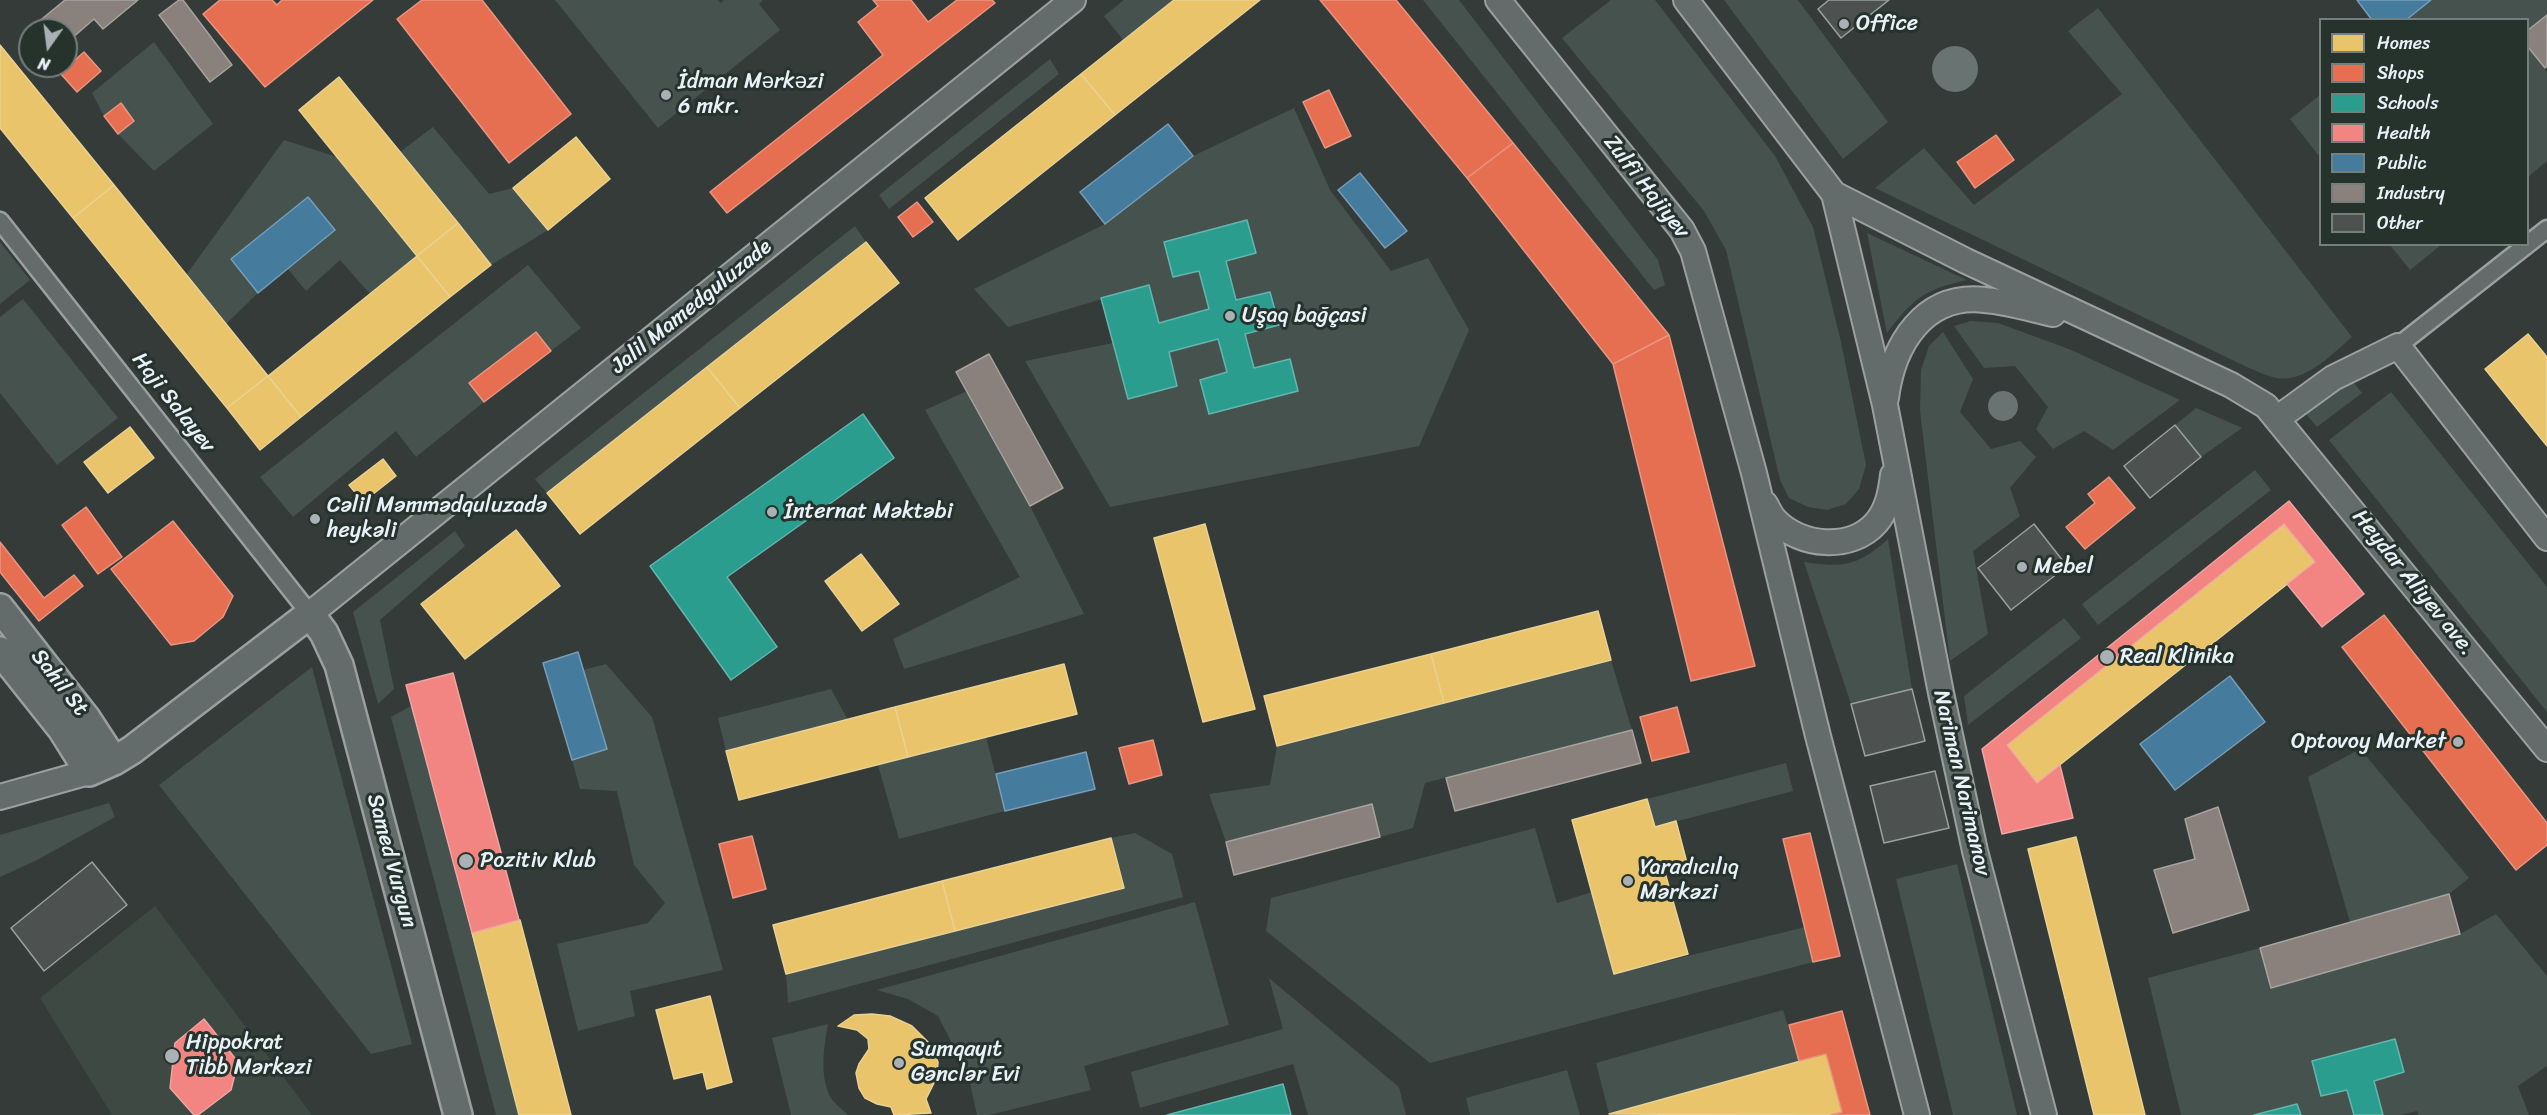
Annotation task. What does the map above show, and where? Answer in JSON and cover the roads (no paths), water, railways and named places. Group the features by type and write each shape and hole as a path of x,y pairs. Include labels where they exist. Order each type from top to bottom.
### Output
{"main road":[{"name":"Jalil Mamedguluzade","path":"310,614 1073,0"},
{"name":"Zulfi Hajiyev","path":"1498,0 1688,240 1699,272 1754,473"},
{"path":"1686,0 1834,194 1885,405 1892,448 1891,494 1884,512 1864,534 1831,543 1791,533 1774,520 1754,473"},
{"path":"1834,194 2102,326"},
{"path":"1885,405 1888,378 1904,339 1915,324 1946,305 1965,300 1983,299 2102,326"},
{"name":"Heydar Aliyev ave.","path":"2102,326 2244,392 2266,406 2547,749"},
{"path":"2278,418 2333,378 2398,346 2547,538"},
{"name":"Nariman Narimanov","path":"1892,448 1975,850 2044,1115"},
{"path":"1754,473 1818,736 1917,1115"},
{"name":"Sahil St","path":"0,608 86,718 114,761"},
{"path":"0,797 89,772 114,761 132,750 310,614"},
{"name":"Samed Vurgun","path":"310,614 329,641 339,665 458,1115"},
{"name":"Sahil St","path":"0,651 62,729 89,772"}],"street":[{"name":"Haji Salayev","path":"0,221 310,614"},
{"path":"2529,243 2547,229"},
{"path":"2398,346 2525,246"}],"place":[{"name":"Office","path":"1844,24"},
{"name":"İdman Mәrkәzi 6 mkr.","path":"666,95"},
{"name":"Uşaq bağçasi","path":"1230,316"},
{"name":"İnternat Məktəbi","path":"772,512"},
{"name":"Cəlil Məmmədquluzadə heykəli","path":"315,519"},
{"name":"Mebel","path":"2022,567"},
{"name":"Real Klinika","path":"2107,657"},
{"name":"Optovoy Market","path":"2458,742"},
{"name":"Pozitiv Klub","path":"466,861"},
{"name":"Yaradıcılıq Mərkəzi","path":"1628,881"},
{"name":"Hippokrat Tibb Mərkəzi","path":"172,1056"},
{"name":"Sumqayıt Gənclər Evi","path":"899,1063"}]}
